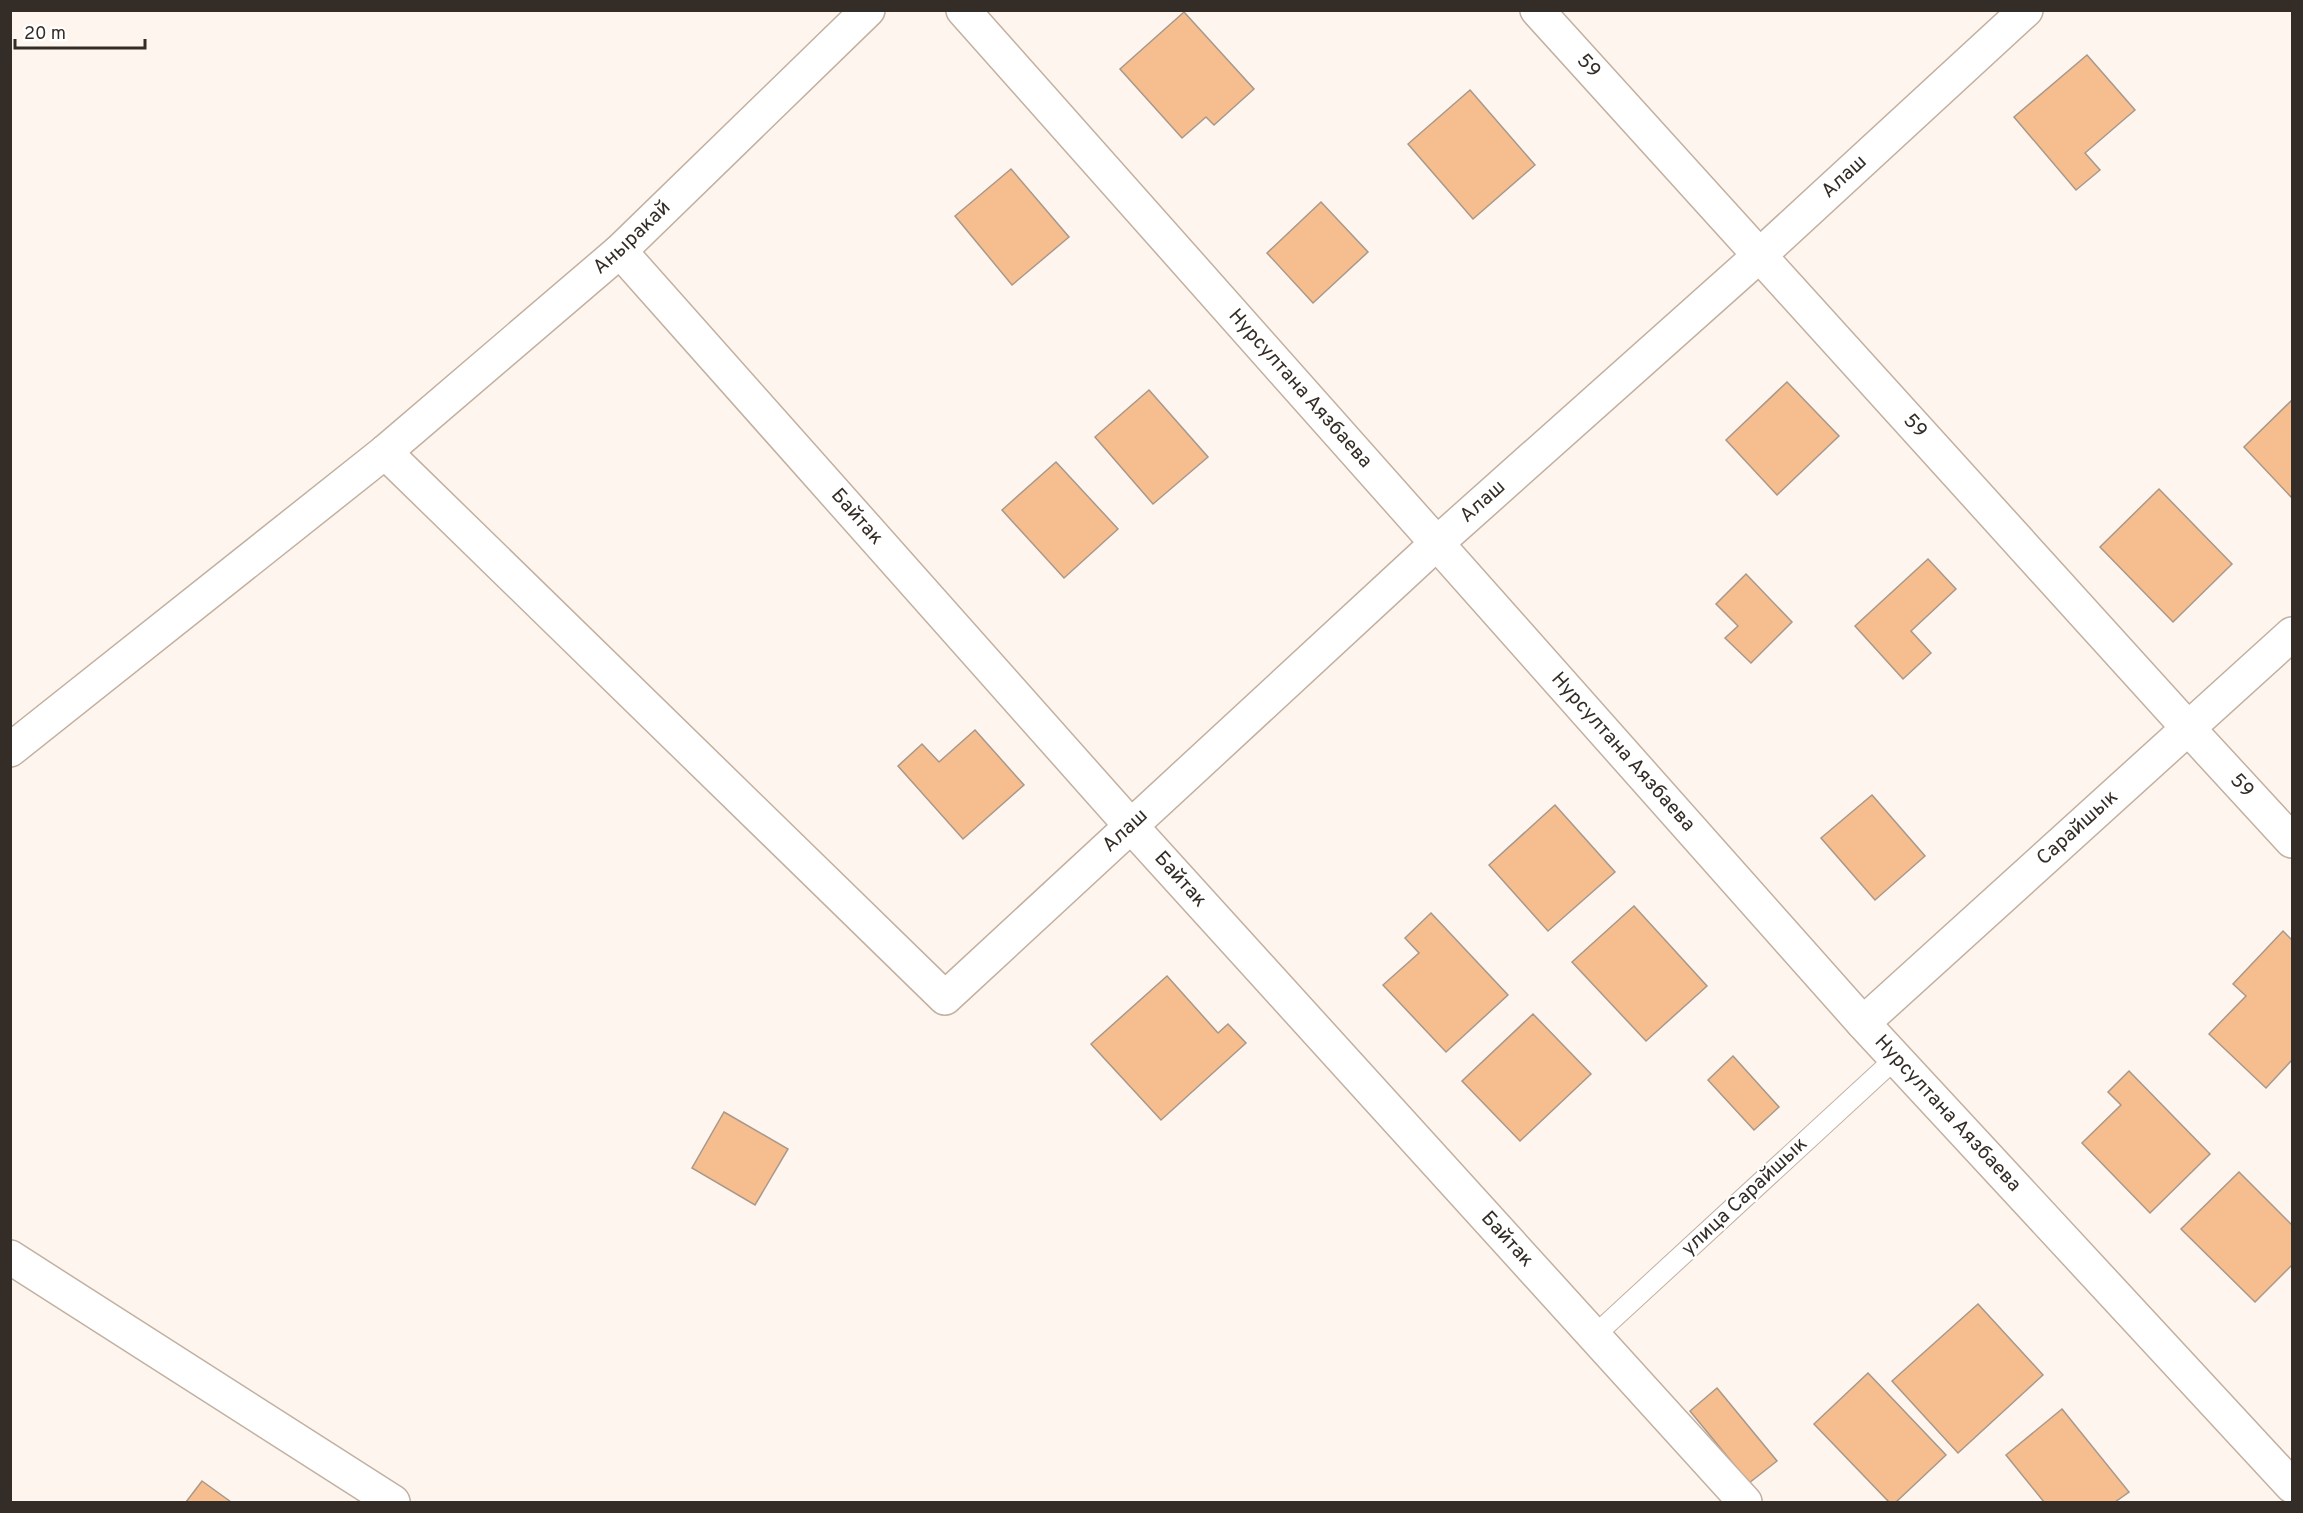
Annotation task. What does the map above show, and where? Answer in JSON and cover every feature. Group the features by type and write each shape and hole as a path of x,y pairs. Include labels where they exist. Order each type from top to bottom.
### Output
{"street":[{"name":"Аныракай","path":"10,750 385,452 620,250 868,10"},
{"name":"Нурсултана Аязбаева","path":"963,10 1863,1023 2292,1486"},
{"name":"59","path":"1537,10 2292,841"},
{"name":"Алаш","path":"385,452 945,998 1436,544 1760,255 2026,10"},
{"name":"Байтак","path":"620,250 1131,826 1745,1503"},
{"name":"Сарайшык","path":"1863,1023 2292,634"},
{"path":"10,1257 393,1503"}],"lane":[{"name":"улица Сарайшык","path":"1594,1336 1896,1058"}],"building":[{"path":"1184,12 1254,89 1214,125 1206,117 1182,138 1120,69"},
{"path":"2087,55 2135,110 2085,153 2100,170 2076,190 2014,117"},
{"path":"1470,90 1535,165 1473,219 1408,144"},
{"path":"1011,169 1069,237 1012,285 955,216"},
{"path":"1321,202 1368,252 1313,303 1267,253"},
{"path":"1787,382 1839,436 1777,495 1726,440"},
{"path":"1149,390 1208,457 1153,504 1095,437"},
{"path":"2292,400 2292,498 2244,447"},
{"path":"1056,462 1118,529 1064,578 1002,510"},
{"path":"2159,489 2232,564 2173,622 2100,547"},
{"path":"1928,559 1956,589 1911,631 1931,653 1903,679 1855,626"},
{"path":"1746,574 1792,622 1751,663 1725,638 1738,626 1716,604"},
{"path":"975,730 1024,785 963,839 898,766 922,744 939,762"},
{"path":"1872,795 1925,856 1875,900 1821,838"},
{"path":"1555,805 1615,872 1548,931 1489,865"},
{"path":"1634,906 1707,986 1646,1041 1572,962"},
{"path":"1431,913 1508,995 1446,1052 1383,985 1419,953 1405,938"},
{"path":"2283,931 2292,940 2292,1060 2266,1088 2209,1034 2246,996 2233,984"},
{"path":"1167,976 1218,1033 1228,1024 1246,1043 1161,1120 1091,1044"},
{"path":"1533,1014 1591,1074 1520,1141 1462,1081"},
{"path":"1733,1056 1779,1107 1754,1130 1708,1080"},
{"path":"2129,1071 2210,1154 2150,1213 2082,1143 2121,1105 2108,1092"},
{"path":"724,1112 788,1149 755,1205 692,1168"},
{"path":"2239,1172 2292,1225 2292,1265 2255,1302 2181,1229"},
{"path":"1978,1304 2043,1375 1958,1453 1892,1381"},
{"path":"1868,1373 1946,1455 1896,1502 1889,1502 1814,1424"},
{"path":"1717,1388 1777,1461 1749,1483 1690,1411"},
{"path":"2062,1409 2129,1492 2115,1502 2044,1502 2006,1455"},
{"path":"202,1481 231,1502 186,1502"}]}
